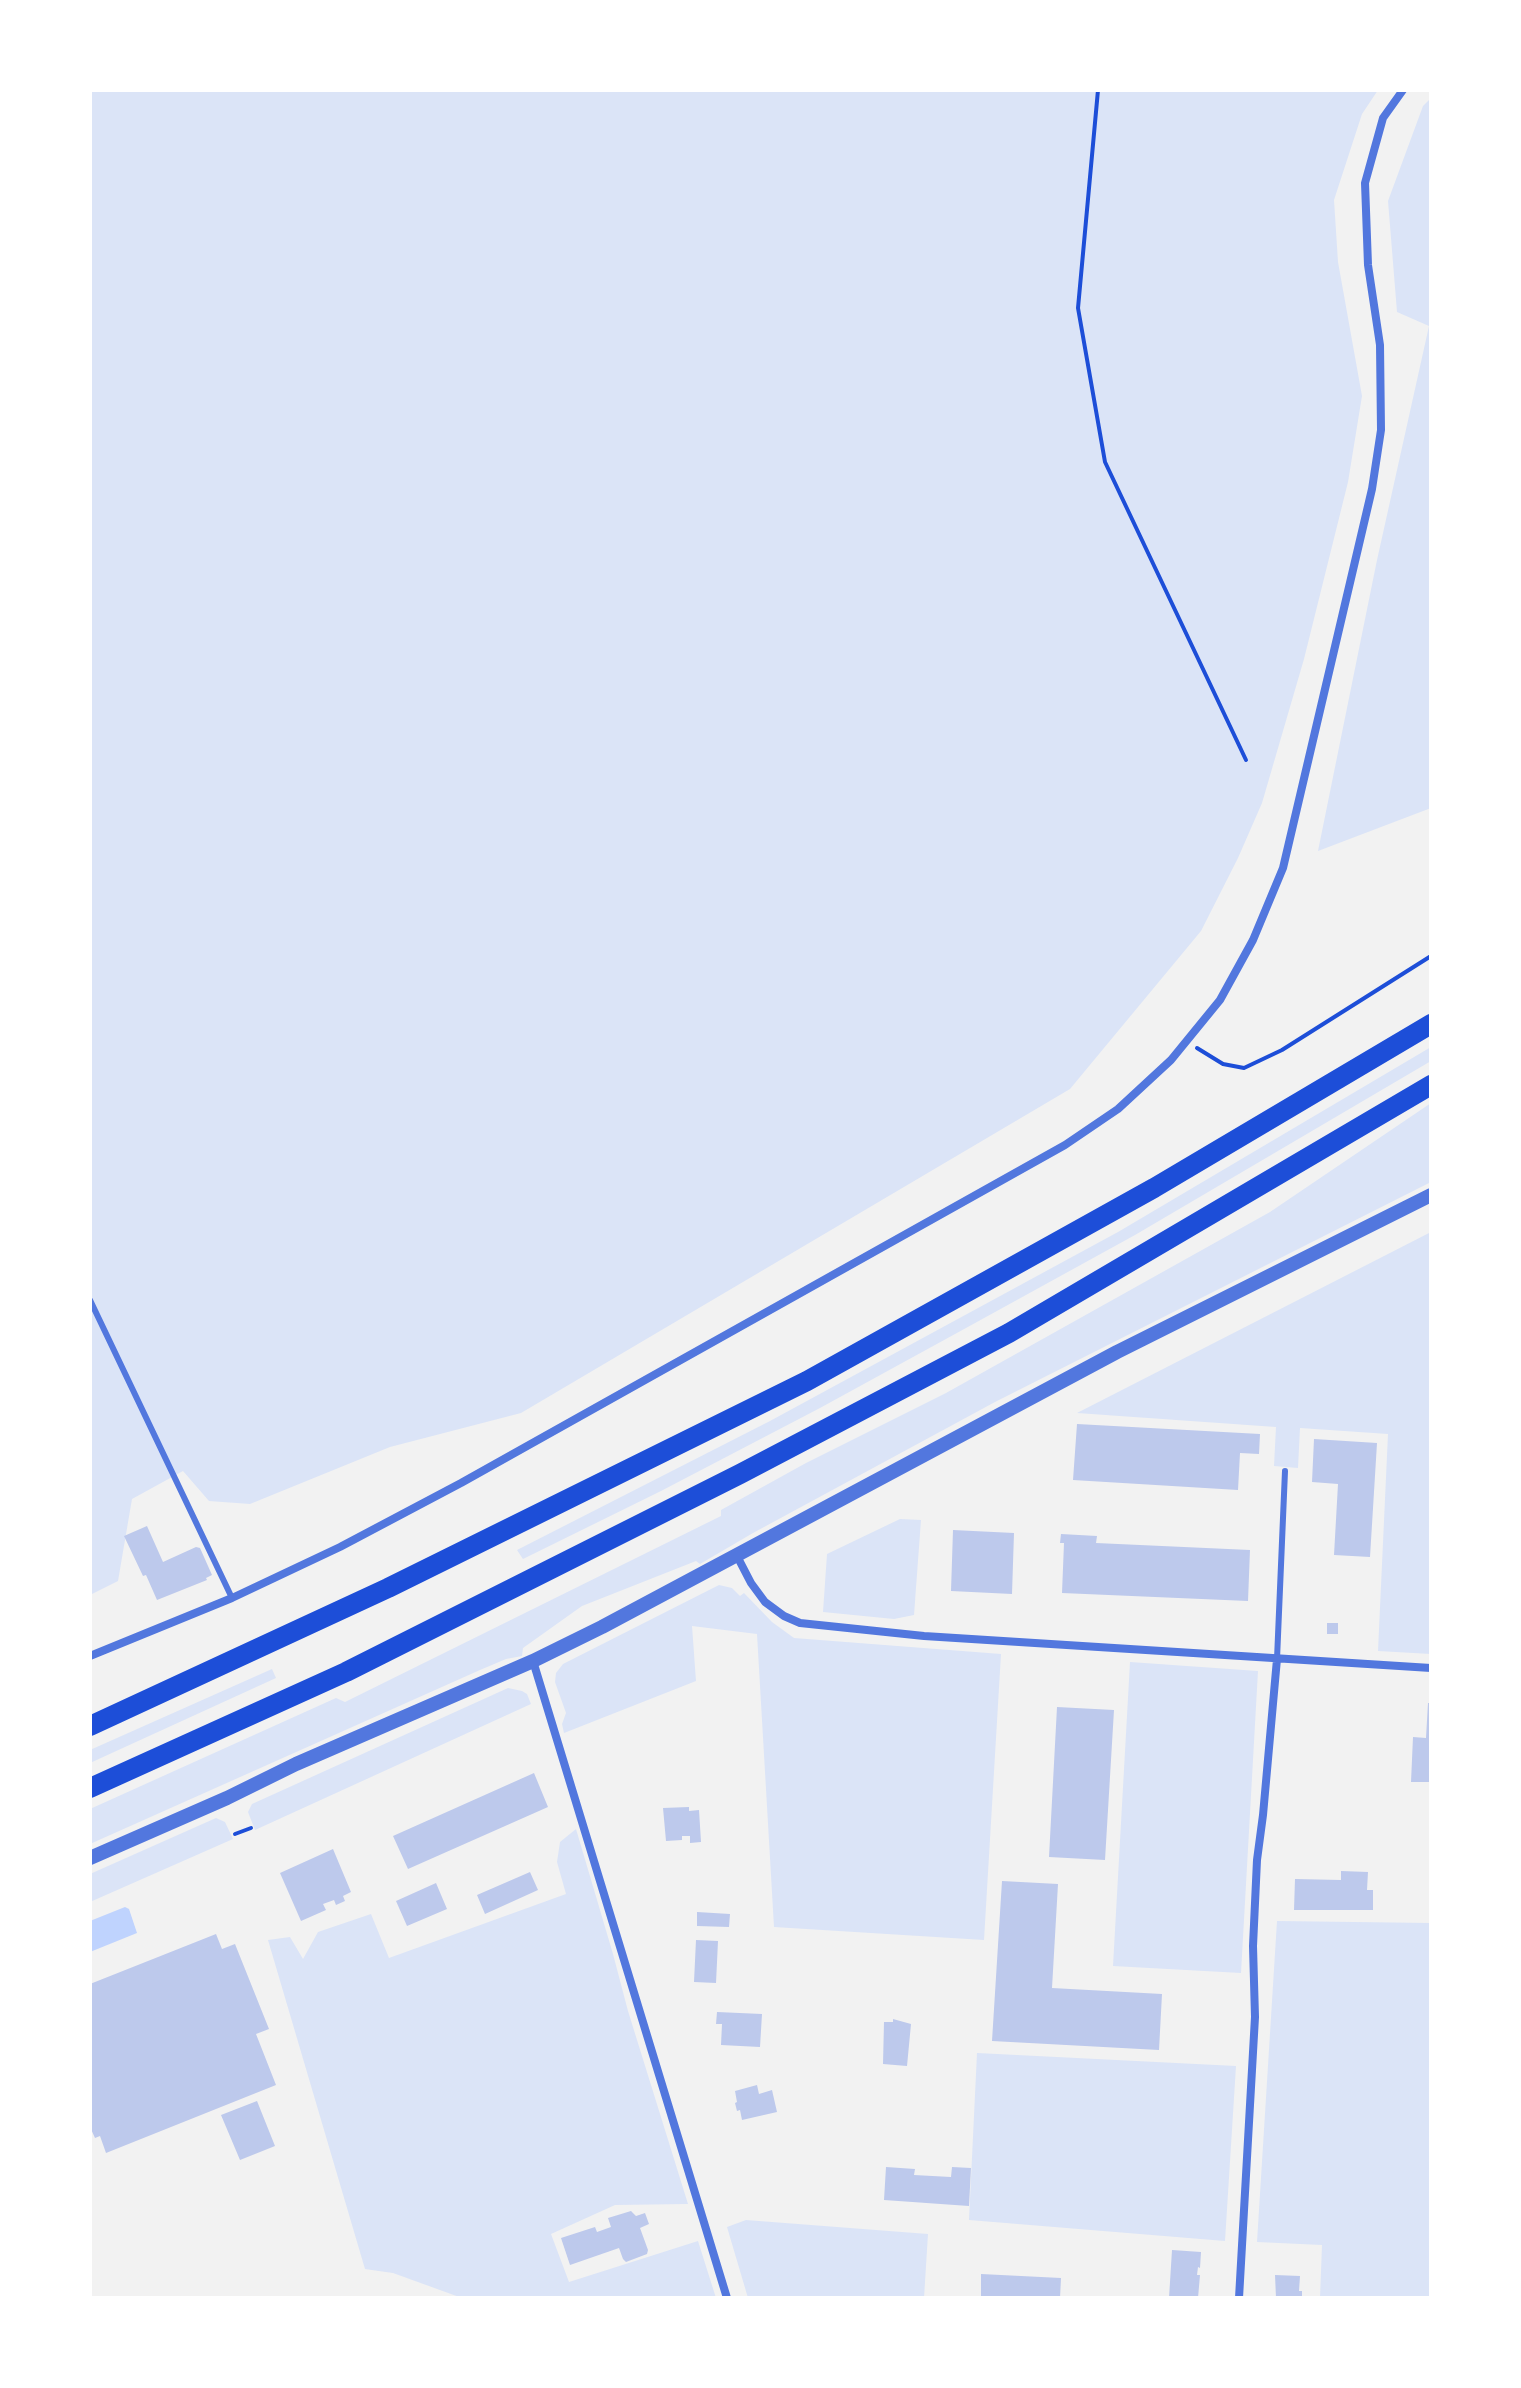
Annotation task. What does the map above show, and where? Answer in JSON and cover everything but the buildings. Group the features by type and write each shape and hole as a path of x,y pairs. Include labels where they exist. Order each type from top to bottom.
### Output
{"highway":[{"path":"90,1726 388,1588 807,1381 1154,1188 1431,1024"},
{"path":"90,1788 346,1672 740,1474 1009,1333 1431,1085"}],"street":[{"path":"90,1656 232,1598 340,1547 461,1483 1065,1145 1118,1109 1171,1060 1220,1000 1253,940 1283,868 1372,489 1381,430 1380,345 1368,265 1365,183 1383,118 1403,90"},
{"path":"90,1858 533,1661 737,1556 1117,1352 1431,1195"},
{"path":"737,1556 759,1595 777,1612 800,1623 924,1636 1431,1668"},
{"path":"1239,2298 1256,1997 1253,1946 1257,1860 1277,1659"},
{"path":"533,1661 727,2298"}],"lane":[{"path":"90,1300 232,1598"},
{"path":"1277,1659 1285,1471"}],"path":[{"path":"1098,90 1078,308 1105,462 1246,760"},
{"path":"1186,1041 1223,1064 1244,1068 1282,1050 1431,956"},
{"path":"235,1834 251,1828"}],"shaded area":[{"path":"90,90 1378,90 1362,114 1334,200 1338,262 1362,396 1348,482 1304,659 1262,803 1201,931 1070,1089 521,1413 390,1447 250,1504 209,1501 183,1471 132,1499 118,1581 90,1595"},
{"path":"1431,98 1431,808 1318,851 1377,560 1429,326 1397,312 1388,201 1423,106"},
{"path":"1431,1047 1431,1061 1135,1235 820,1408 661,1491 523,1559 517,1550 770,1421 1118,1232"},
{"path":"1431,1103 1431,1182 995,1402 700,1564 696,1561 582,1606 523,1648 522,1656 480,1670 90,1844 90,1809 336,1698 345,1702 721,1516 721,1510 806,1463 946,1393 1270,1212"},
{"path":"1431,1232 1431,1654 1378,1651 1388,1434 1300,1428 1298,1468 1274,1466 1276,1427 1077,1413"},
{"path":"900,1519 921,1520 914,1615 894,1619 823,1612 827,1554"},
{"path":"719,1585 732,1588 740,1596 744,1593 772,1622 794,1638 1001,1654 984,1940 774,1927 757,1634 692,1626 696,1681 564,1733 562,1724 566,1713 555,1682 556,1673 563,1664"},
{"path":"1130,1662 1258,1671 1241,1973 1113,1966"},
{"path":"272,1669 276,1678 90,1763 90,1750"},
{"path":"508,1688 527,1694 531,1704 255,1830 248,1812 252,1804"},
{"path":"216,1818 225,1822 233,1839 90,1902 90,1874"},
{"path":"576,1829 688,2204 615,2205 551,2234 569,2282 698,2241 716,2298 462,2298 393,2273 365,2269 268,1940 290,1937 303,1959 318,1932 371,1914 389,1958 566,1894 557,1862 560,1842"},
{"path":"1277,1921 1431,1923 1431,2298 1320,2298 1322,2245 1257,2242"},
{"path":"977,2053 1236,2066 1225,2241 969,2220"},
{"path":"746,2220 928,2234 924,2298 748,2298 727,2227"}],"water":[{"path":"125,1907 129,1909 137,1933 90,1952 90,1921"}]}
